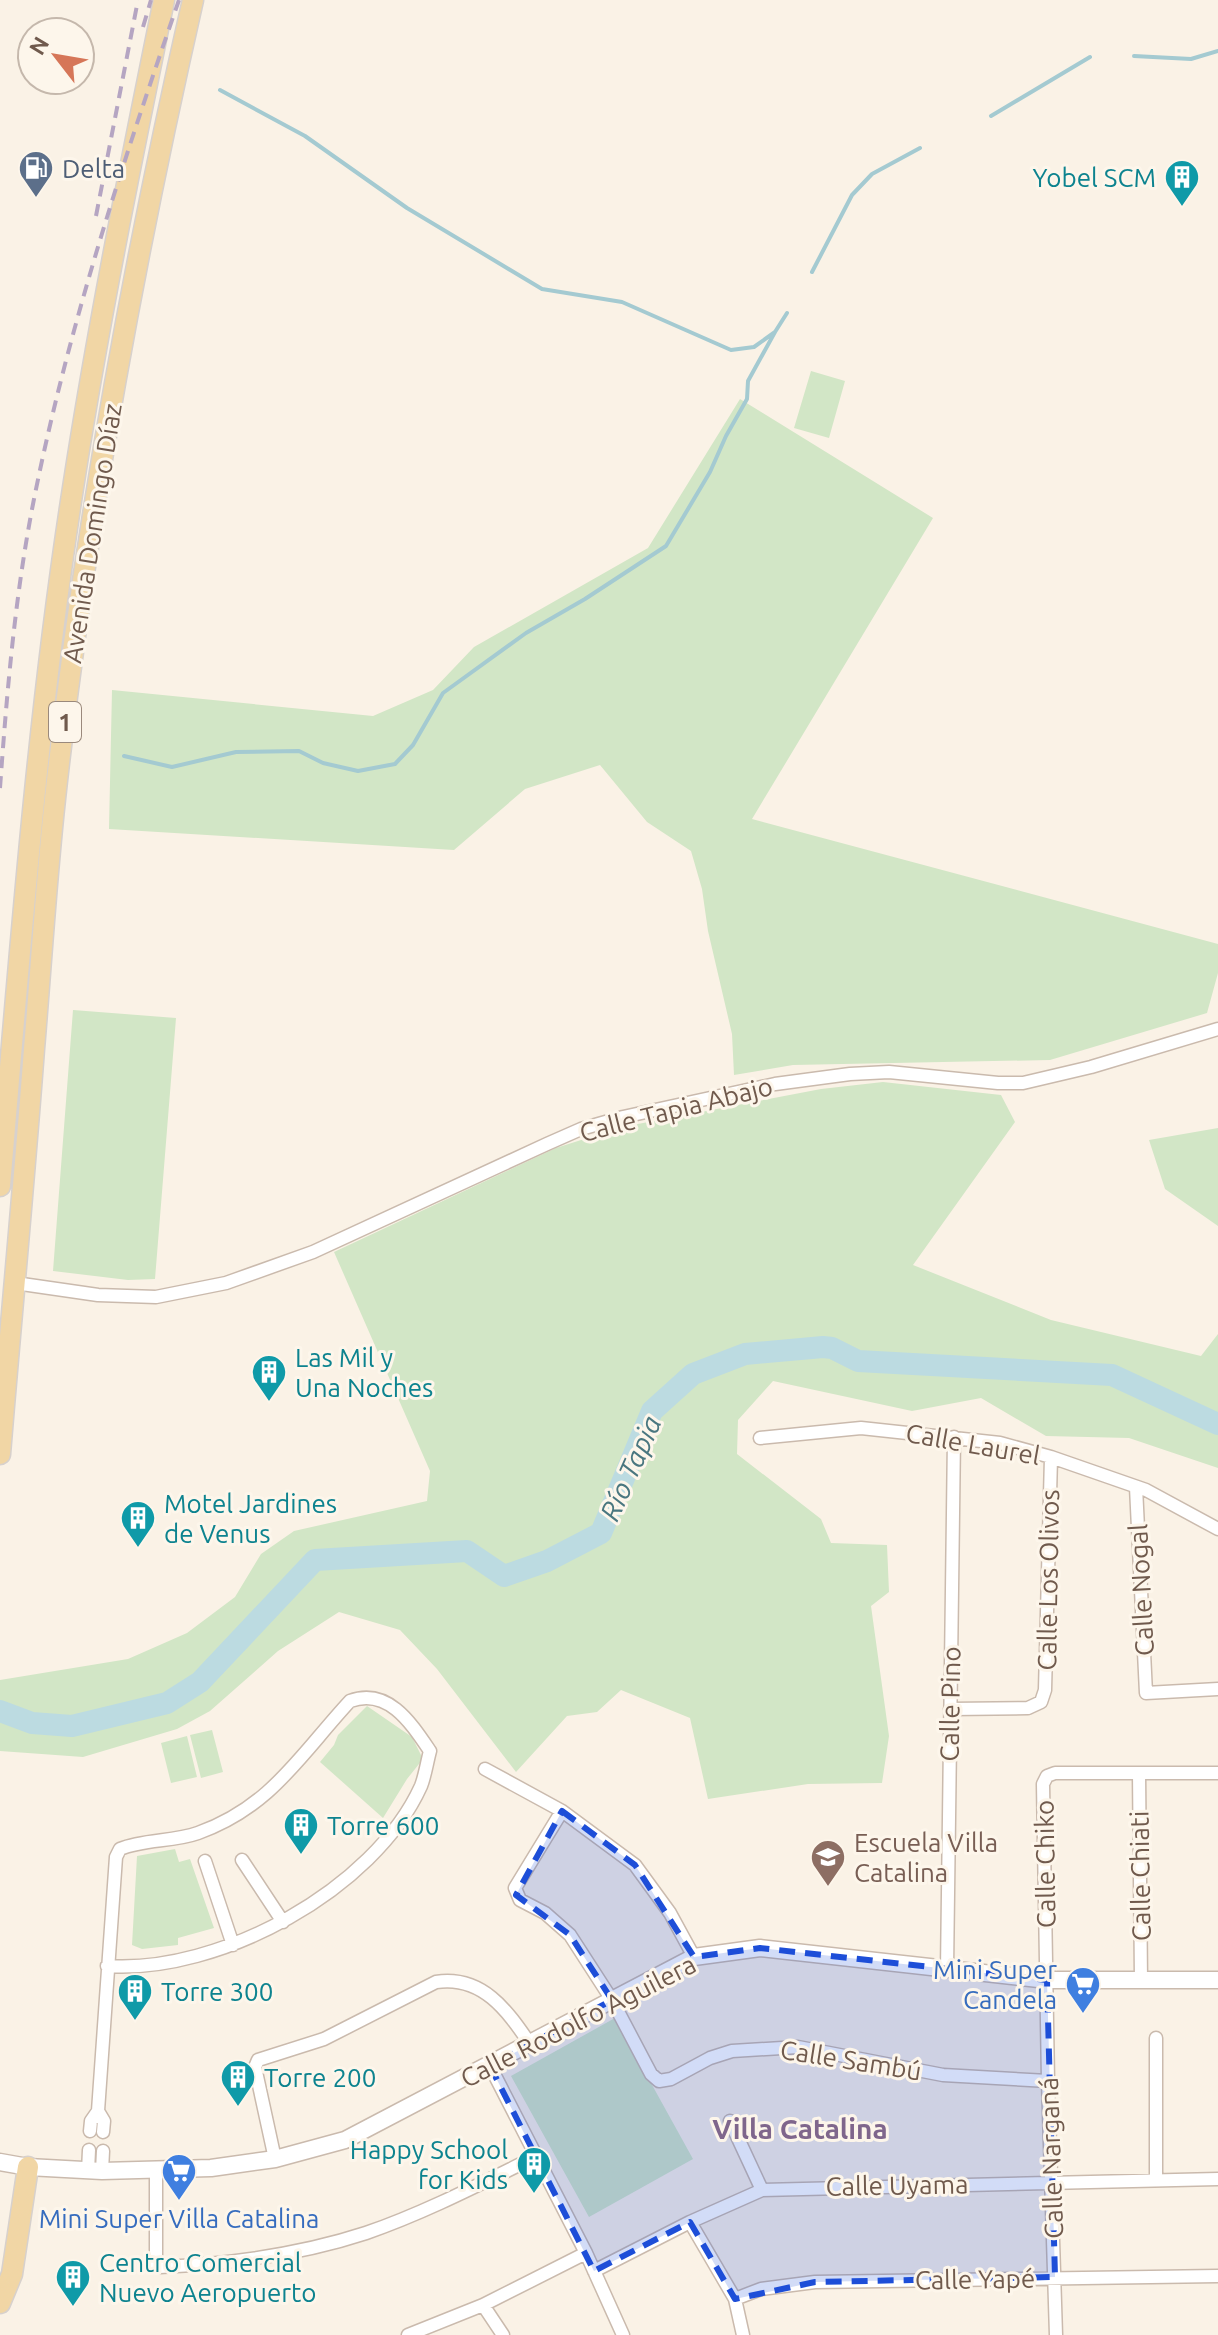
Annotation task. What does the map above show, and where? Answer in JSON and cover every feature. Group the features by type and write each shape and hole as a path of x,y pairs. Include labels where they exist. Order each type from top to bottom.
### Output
{"main road":[{"name":"Avenida Domingo Díaz","path":"0,1186 33,800 73,487 128,175 164,0"},
{"name":"Avenida Domingo Díaz","path":"0,1454 55,801 94,504 161,141 193,0"},
{"path":"0,2303 12,2274 28,2167"}],"street":[{"name":"Calle Tapia Abajo","path":"15,1283 98,1295 156,1297 190,1292 292,1261 581,1129 623,1117 775,1084 850,1074 889,1072 1023,1083 1091,1067 1218,1029"},
{"name":"Calle Laurel","path":"760,1438 861,1428 1000,1443 1136,1487 1218,1529"},
{"name":"Calle Pino","path":"947,1970 954,1437"},
{"name":"Calle Los Olivos","path":"950,1709 1028,1708 1041,1702 1045,1690 1051,1457"},
{"name":"Calle Nogal","path":"1136,1487 1146,1693 1218,1689"},
{"path":"97,2132 91,2121 98,2111 107,1966 116,1857 120,1849 194,1835 224,1823 255,1805 285,1778 350,1701 375,1697 405,1715 430,1751 421,1785 396,1827 346,1879 283,1922 233,1945 158,1965 107,1966"},
{"path":"485,1769 562,1811 635,1865 670,1913 694,1957"},
{"name":"Calle Chiko","path":"1047,1980 1043,1784 1047,1776 1055,1773 1218,1773"},
{"name":"Calle Chiati","path":"1139,1773 1141,1980"},
{"path":"562,1811 515,1888 516,1895 545,1913 570,1935 612,2000"},
{"path":"242,1860 283,1922"},
{"path":"205,1861 233,1945"},
{"name":"Calle Rodolfo Aguilera","path":"0,2162 95,2171 211,2168 275,2159 345,2140 694,1957 760,1948 1047,1980 1218,1980"},
{"path":"275,2159 255,2067 258,2060 324,2039 436,1982 450,1980 466,1983 494,1997 530,2044"},
{"name":"Calle Narganá","path":"1047,1980 1056,2335"},
{"name":"Calle Sambú","path":"612,2000 651,2074 659,2081 671,2079 710,2058 732,2051 798,2047 943,2075 1048,2081"},
{"path":"1156,2038 1156,2180"},
{"path":"490,2066 586,2253 623,2335"},
{"path":"730,2121 762,2190"},
{"path":"89,2150 95,2171"},
{"path":"95,2171 103,2151"},
{"path":"156,2171 158,2266 241,2262 367,2232 461,2193 535,2157"},
{"name":"Calle Uyama","path":"594,2271 690,2222 762,2190 1218,2179"},
{"path":"690,2222 735,2299 743,2335"},
{"path":"408,2335 483,2305 586,2253"},
{"name":"Calle Yapé","path":"735,2299 761,2289 815,2282 1218,2276"},
{"path":"483,2305 503,2335"}],"highlighted area":[{"path":"562,1811 635,1865 694,1957 760,1948 1047,1980 1055,2277 815,2282 735,2299 690,2222 594,2271 490,2066 612,2000 570,1935 516,1895"}],"green space":[{"path":"811,371 845,381 829,438 794,428"},
{"path":"740,399 933,518 752,819 1218,944 1218,973 1207,1013 1050,1060 793,1065 734,1075 732,1034 708,931 702,889 691,851 647,822 600,765 525,789 454,850 109,829 112,690 373,716 433,690 474,647 648,548"},
{"path":"73,1010 176,1018 155,1279 128,1280 53,1271"},
{"path":"883,1082 1001,1095 1015,1122 913,1265 1051,1320 1201,1356 1218,1334 1218,1468 1129,1438 1046,1436 981,1398 912,1411 773,1381 738,1420 737,1454 821,1519 831,1543 887,1545 889,1592 871,1606 889,1736 882,1783 808,1784 708,1799 690,1718 621,1690 597,1712 567,1716 516,1772 437,1669 400,1630 339,1612 278,1651 210,1711 177,1729 83,1757 0,1751 0,1680 128,1659 187,1633 235,1597 261,1554 294,1531 427,1501 430,1471 334,1252 556,1148 622,1127 821,1089"},
{"path":"1218,1128 1218,1226 1165,1189 1149,1140"},
{"path":"367,1706 412,1737 423,1759 383,1818 320,1762 338,1735"},
{"path":"212,1730 223,1772 201,1778 190,1735"},
{"path":"187,1736 197,1777 171,1783 161,1743"},
{"path":"175,1849 179,1862 190,1859 214,1928 178,1938 178,1945 142,1949 132,1945 137,1856"},
{"path":"615,2018 693,2159 589,2217 511,2076"}],"waterway":[{"path":"1134,56 1191,59 1218,51"},
{"path":"991,116 1090,57"},
{"path":"220,90 305,136 407,208 542,289 622,302 731,350 754,347 775,332 787,313"},
{"path":"812,272 852,195 872,174 920,148"},
{"path":"124,756 172,767 236,752 299,751 323,763 358,771 395,764 413,745 443,693 526,633 666,546 710,472 747,399 748,381 775,332"},
{"name":"Río Tapia","path":"0,1711 32,1723 72,1726 167,1703 200,1682 315,1560 467,1551 504,1576 547,1561 601,1533 652,1411 693,1374 745,1354 823,1347 832,1348 858,1361 1112,1375 1218,1424"}],"railway":[{"path":"96,216 138,0"},
{"path":"143,27 151,0"},
{"path":"0,788 17,607 27,535 48,435 98,247 179,0"}],"place":[{"name":"Delta","path":"36,199"},
{"name":"Yobel SCM","path":"1182,208"},
{"name":"Las Mil y Una Noches","path":"269,1403"},
{"name":"Motel Jardines de Venus","path":"138,1549"},
{"name":"Torre 600","path":"301,1856"},
{"name":"Escuela Villa Catalina","path":"828,1888"},
{"name":"Mini Super Candela","path":"1083,2015"},
{"name":"Torre 300","path":"135,2022"},
{"name":"Torre 200","path":"238,2108"},
{"name":"Happy School for Kids","path":"534,2195"},
{"name":"Mini Super Villa Catalina","path":"179,2202"},
{"name":"Centro Comercial Nuevo Aeropuerto","path":"73,2308"}],"district":[{"name":"Villa Catalina","path":"800,2128"}]}
